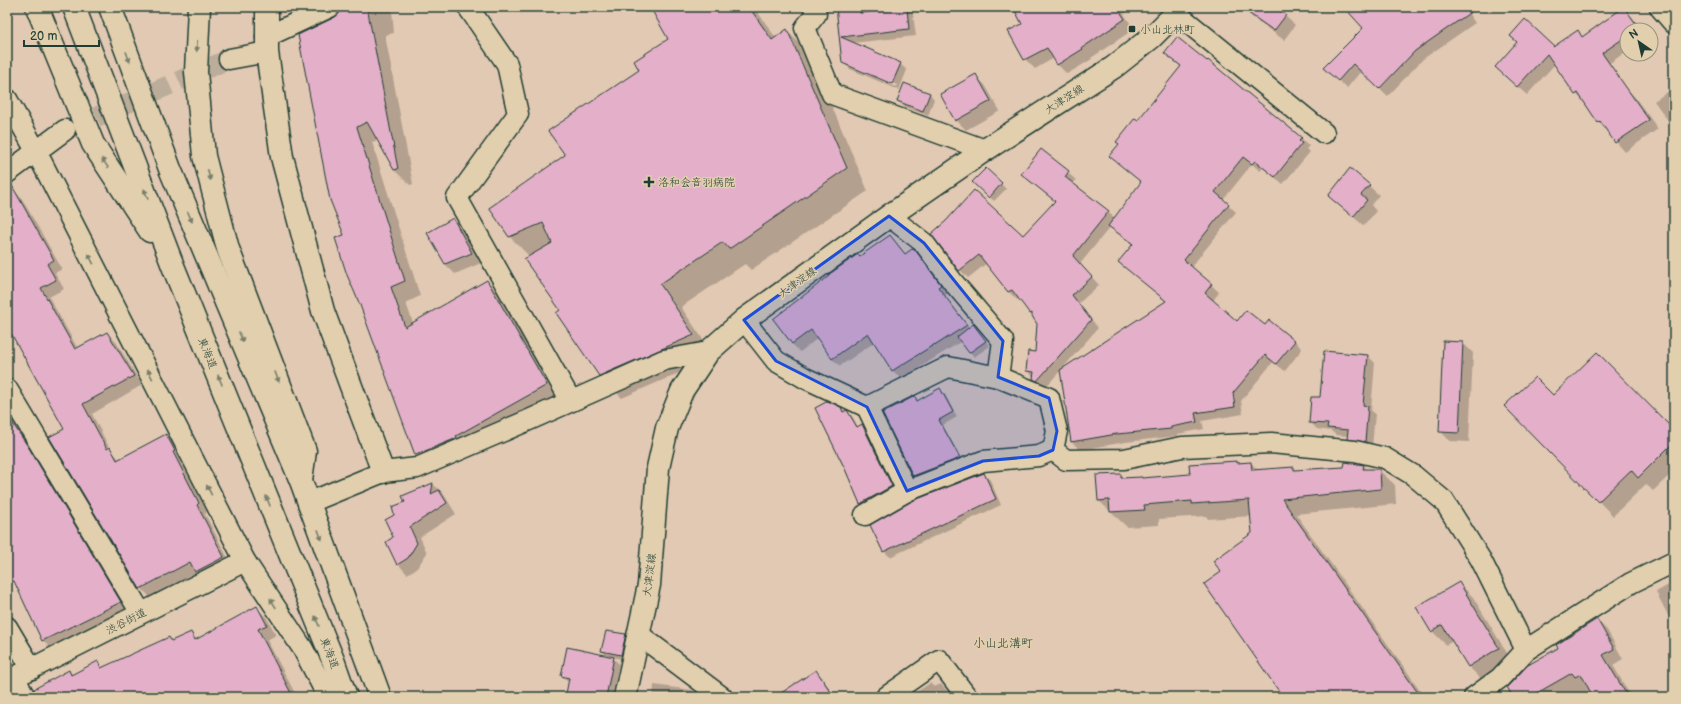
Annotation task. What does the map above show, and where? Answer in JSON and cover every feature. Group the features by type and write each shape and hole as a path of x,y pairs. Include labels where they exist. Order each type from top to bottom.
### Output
{"main road":[{"path":"37,7 93,144 173,266"},
{"name":"東海道","path":"74,7 173,266 333,660 346,697"},
{"path":"110,7 170,168 301,482 380,697"},
{"path":"199,7 196,72 204,156 228,249 305,451 301,482"},
{"path":"267,7 267,44 282,157 323,311 383,472"},
{"path":"1661,7 1674,22"},
{"name":"大津淀線","path":"625,697 649,585 658,468 667,428 682,391 708,352 744,320 889,216 985,150 1114,67 1152,37 1178,10"}],"street":[{"path":"229,59 267,44 330,7"},
{"path":"468,7 508,64 518,114 457,198 571,402"},
{"path":"814,7 816,14 805,28 832,94 985,150"},
{"path":"1178,10 1324,133"},
{"path":"7,99 36,152 246,561 303,649 328,697"},
{"path":"7,173 65,130"},
{"path":"889,216 924,243 953,282 1003,341 998,378"},
{"path":"744,320 776,361 805,378 867,406 907,491"},
{"path":"308,503 383,472 417,468 571,402 664,360 708,352"},
{"path":"867,406 948,367 998,378 1049,398 1056,431 1053,450"},
{"path":"7,389 141,613"},
{"path":"1053,450 1066,460 1124,459 1182,447 1271,443 1355,451 1385,458 1413,475 1444,501 1481,560 1526,650"},
{"path":"865,515 907,491 983,461 1039,456 1053,450"},
{"name":"渋谷街道","path":"10,679 246,561"},
{"path":"1474,697 1500,678 1526,650 1631,583 1674,562"},
{"path":"7,627 32,669"},
{"path":"638,634 722,697"},
{"path":"886,697 939,660 966,697"},
{"path":"10,679 25,697"}],"highlighted area":[{"path":"889,216 924,243 1003,341 998,377 1049,398 1057,431 1053,450 1039,456 983,461 907,491 867,407 776,361 744,320"}],"building":[{"path":"348,7 367,7 398,169 394,170 367,122 357,127 405,281 391,287 405,327 487,280 547,385 456,436 457,438 415,455 360,305 347,275 335,238 344,235 330,200 298,35 335,17"},
{"path":"650,7 749,7 772,40 787,29 847,168 729,249 723,242 660,284 694,335 599,376 556,313 560,310 524,259 552,243 543,223 509,237 489,208 565,155 548,131 639,70 634,61 668,39"},
{"path":"836,7 860,7 860,13 907,8 909,29 841,37 901,63 892,84 842,63"},
{"path":"1013,7 1117,7 1125,19 1082,48 1083,49 1057,65 1047,48 1024,60 1008,31 1022,24"},
{"path":"1240,7 1275,7 1286,15 1274,31"},
{"path":"1344,7 1478,7 1415,51 1379,89 1353,64 1338,81 1323,68 1363,28"},
{"path":"1624,7 1635,22 1619,22 1619,41 1602,53 1649,120 1615,143 1600,121 1598,123 1578,93 1575,95 1547,54 1517,87 1495,67 1517,42 1510,36 1525,19 1554,46 1553,47 1578,30 1582,37"},
{"path":"1177,37 1207,61 1208,60 1302,138 1299,141 1302,143 1275,177 1255,161 1252,164 1243,157 1215,192 1229,204 1184,260 1212,284 1205,293 1237,321 1246,310 1265,325 1269,320 1295,341 1276,364 1265,355 1233,393 1235,407 1195,413 1197,422 1171,427 1171,429 1117,434 1071,442 1060,370 1166,301 1118,262 1133,244 1108,226 1141,182 1109,156 1119,144 1116,142 1135,118 1138,120 1181,66 1164,53"},
{"path":"976,74 991,101 955,121 940,94"},
{"path":"904,83 930,93 923,111 897,101"},
{"path":"1041,149 1069,171 1065,177 1109,211 1073,256 1092,277 1072,295 1091,320 1037,381 1033,379 1034,372 1026,371 1028,351 1035,352 1037,324 1032,316 1032,313 1030,314 1012,290 1008,292 979,255 959,271 931,234 946,221 974,190 1023,235 1055,201 1021,174"},
{"path":"986,168 1002,183 989,198 972,182"},
{"path":"1350,168 1370,185 1361,195 1367,200 1353,217 1328,196"},
{"path":"7,184 11,184 54,260 47,264 56,280 41,288 75,349 107,332 134,376 83,404 107,449 110,447 117,460 166,434 175,451 173,452 199,503 197,505 224,557 195,572 190,562 140,589 49,437 64,429 7,326"},
{"path":"453,218 472,253 445,264 427,233"},
{"path":"890,235 905,254 912,249 916,251 941,285 938,287 967,325 892,371 868,333 832,359 811,330 792,344 773,319 829,276 828,275 858,254 860,256"},
{"path":"973,324 986,341 969,353 957,337"},
{"path":"1443,341 1463,342 1459,433 1439,432"},
{"path":"1324,351 1368,355 1363,405 1368,406 1365,442 1347,439 1348,430 1327,428 1328,424 1309,423 1311,397 1320,397"},
{"path":"1597,352 1674,430 1674,442 1638,478 1631,470 1598,502 1504,406 1535,377 1553,395"},
{"path":"940,388 953,412 939,420 960,458 913,476 882,413 915,396 917,401"},
{"path":"828,401 841,407 843,412 847,410 857,427 862,424 892,486 860,504 845,469 815,408"},
{"path":"7,415 29,448 121,602 42,641 14,581 7,585"},
{"path":"1237,461 1237,463 1251,462 1252,470 1294,467 1294,470 1344,467 1345,462 1364,465 1363,469 1380,469 1381,489 1282,499 1421,697 1283,697 1204,584 1221,572 1213,561 1252,533 1249,500 1192,504 1192,501 1144,505 1145,510 1110,512 1109,500 1098,501 1096,475 1121,474 1121,478 1142,478 1190,474 1189,464"},
{"path":"984,473 996,499 883,552 870,525 912,501"},
{"path":"433,483 431,494 439,490 447,503 410,527 417,543 408,558 397,565 386,542 393,537 385,520 394,515 392,507 405,502 402,496"},
{"path":"1459,582 1499,648 1468,667 1442,625 1431,632 1416,607"},
{"path":"257,606 267,625 258,629 293,697 36,697 34,689 69,670 71,675 98,661 101,668 169,637 171,641 191,632 195,640"},
{"path":"1597,619 1614,649 1603,655 1628,697 1593,697 1581,674 1575,677 1572,673 1530,697 1513,697 1507,687 1528,665 1558,648 1556,645"},
{"path":"606,631 626,634 621,655 601,651"},
{"path":"567,647 614,657 606,697 568,697 568,694 566,694 569,678 561,676"},
{"path":"816,670 834,697 775,697"}],"tunnel":[{"path":"69,129 229,59"}],"place":[{"name":"小山北林町","path":"1132,29"},
{"name":"洛和会音羽病院","path":"649,182"}],"district":[{"name":"小山北溝町","path":"1003,643"}]}
